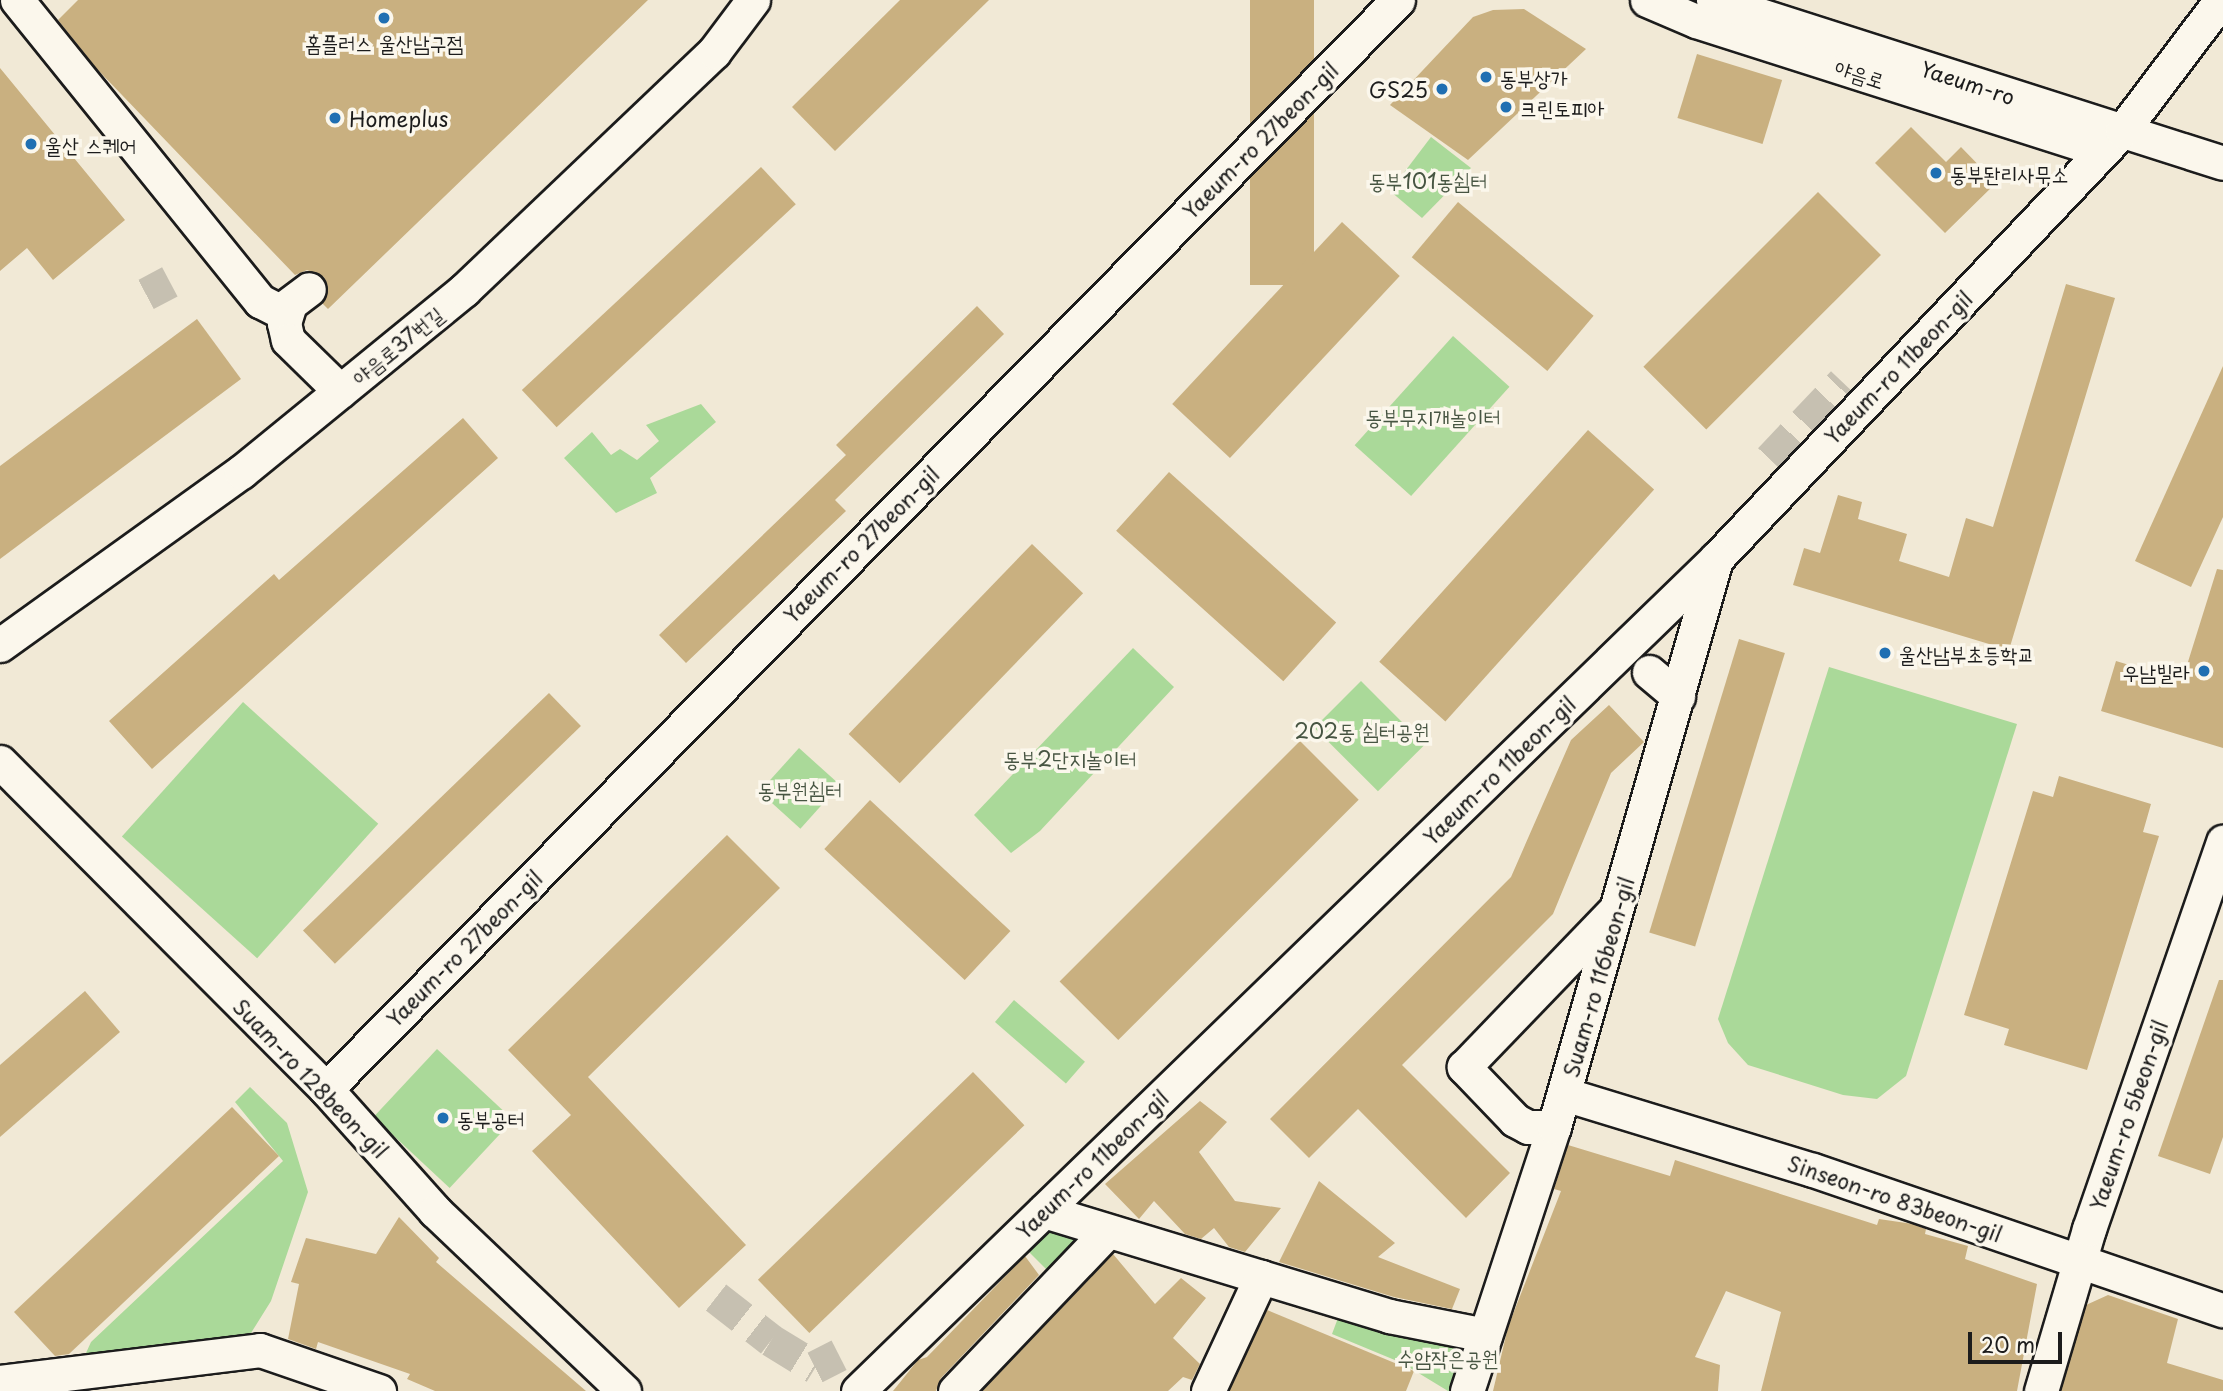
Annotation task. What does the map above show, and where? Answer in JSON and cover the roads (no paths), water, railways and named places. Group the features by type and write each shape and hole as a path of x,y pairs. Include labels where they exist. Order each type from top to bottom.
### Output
{"street":[{"path":"18,0 260,301 274,311 299,298 284,323 288,340 340,391"},
{"name":"야음로37번길","path":"0,645 241,472 474,281 714,52 753,0"},
{"name":"Yaeum-ro 27beon-gil","path":"326,1089 1398,0"},
{"name":"Yaeum-ro","path":"1647,0 1704,10 2113,141 2223,163"},
{"name":"Yaeum-ro 11beon-gil","path":"858,1391 1716,559 2113,141 2221,0"},
{"name":"Suam-ro 116beon-gil","path":"1467,1391 1555,1127 1716,559"},
{"path":"1649,672 1678,696"},
{"name":"Suam-ro 128beon-gil","path":"0,762 326,1089 435,1211 624,1391"},
{"name":"Yaeum-ro 5beon-gil","path":"2041,1391 2079,1262 2223,841"},
{"path":"1555,1127 1528,1127 1515,1120 1464,1067 1617,908"},
{"path":"1574,953 1598,976"},
{"name":"Sinseon-ro 83beon-gil","path":"1564,1094 1766,1154 2223,1311"},
{"path":"1044,1211 1389,1316 1485,1335"},
{"path":"955,1391 1108,1231"},
{"path":"1208,1391 1261,1277"},
{"path":"0,1382 260,1350 379,1391"}],"tunnel":[{"path":"146,294 170,281"},
{"path":"1770,459 1843,382"},
{"path":"716,1297 771,1340 815,1367 839,1355"}],"place":[{"name":"홈플러스 울산남구점","path":"384,18"},
{"name":"동부상가","path":"1486,77"},
{"name":"GS25","path":"1442,89"},
{"name":"크린토피아","path":"1506,107"},
{"name":"Homeplus","path":"335,118"},
{"name":"울산 스퀘어","path":"31,144"},
{"name":"동부돤리사무소","path":"1936,173"},
{"name":"울산남부초등학교","path":"1885,653"},
{"name":"우남빌라","path":"2204,671"},
{"name":"동부공터","path":"443,1118"}],"park label":[{"name":"동부101동쉼터","path":"1428,180"},
{"name":"동부무지개놀이터","path":"1433,416"},
{"name":"202동 쉼터공원","path":"1362,730"},
{"name":"동부2단지놀이터","path":"1070,758"},
{"name":"동부원쉼터","path":"800,789"},
{"name":"수암작은공원","path":"1448,1357"}]}
